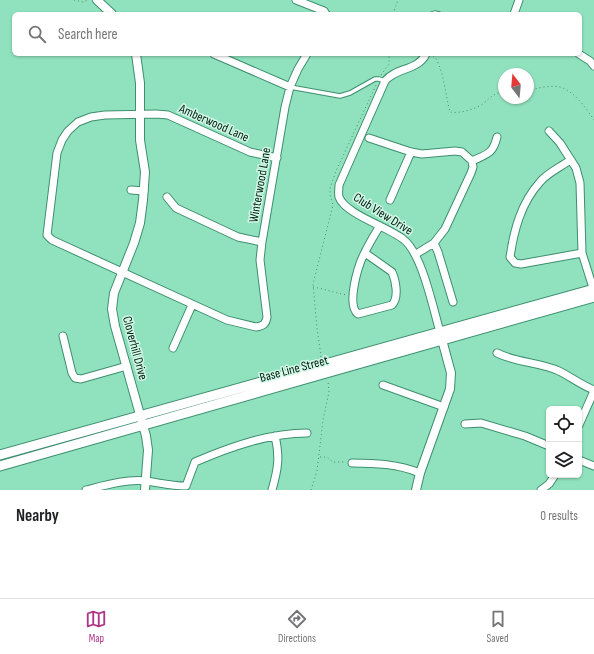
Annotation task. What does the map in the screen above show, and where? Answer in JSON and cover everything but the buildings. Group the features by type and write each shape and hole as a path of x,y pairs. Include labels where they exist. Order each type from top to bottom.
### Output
{"main road":[{"name":"Base Line Street","path":"0,455 368,362 441,336 594,291"},
{"name":"Base Line Street","path":"0,466 142,420"}],"street":[{"path":"296,0 325,12"},
{"path":"515,12 518,0"},
{"path":"100,1 110,12"},
{"name":"Cloverhill Drive","path":"136,56 140,83 140,140 145,172 144,190 140,223 134,243 114,294 112,309 115,326 146,436 148,450 145,486"},
{"path":"219,56 290,87"},
{"name":"Winterwood Lane","path":"192,305 227,320 256,327 264,324 266,321 267,317 260,260 262,242 285,107 290,87 306,56"},
{"path":"385,81 389,76 396,72 418,64 427,56"},
{"path":"581,56 590,61 594,66"},
{"name":"Club View Drive","path":"385,81 339,184 338,191 344,205 355,213 403,238 416,254 451,374 450,389 420,473 416,490"},
{"name":"Amberwood Lane","path":"122,272 52,240 47,235 57,153 62,140 68,131 78,122 91,117 106,115 168,115 250,152 277,158"},
{"path":"549,131 560,143 576,168 580,183 582,253 594,291"},
{"path":"472,161 489,153 495,146 497,137"},
{"path":"369,138 411,152 422,154 455,151 462,152 472,161 473,167 471,173 444,229 434,243 416,254"},
{"path":"390,200 411,152"},
{"path":"570,160 540,181 522,208 513,237 510,257 515,263 521,264 582,253"},
{"path":"131,190 144,190"},
{"path":"167,197 176,208 238,237 262,242"},
{"path":"365,252 392,272 396,296 392,305 358,314 354,308 353,295 360,265 365,252 380,226"},
{"path":"434,243 453,302"},
{"path":"122,272 192,305 173,348"},
{"path":"63,336 72,373 76,378 81,380 127,366"},
{"path":"497,353 509,359 559,371 584,386 594,390 582,418"},
{"path":"383,385 444,407"},
{"path":"465,424 481,423 525,436 546,445"},
{"path":"86,490 117,482 145,486 186,486 195,462 218,452 275,436 291,433 307,433"},
{"path":"272,490 279,458 275,436"},
{"path":"582,461 594,466"},
{"path":"352,463 390,465 410,469 420,473"},
{"path":"541,490 549,484 553,478"}],"lane":[{"path":"290,87 340,96 350,93 375,79 385,81"}],"path":[{"path":"74,0 83,2 88,0"},
{"path":"394,12 398,0"},
{"path":"430,56 435,58 440,65 450,112 457,113 473,108 483,104 492,95 498,94"},
{"path":"534,88 560,87 568,91 584,104 594,120"},
{"path":"313,287 325,289 331,292 353,295"},
{"path":"311,490 317,471 323,420 329,392 327,377"},
{"path":"319,457 327,457 333,462 341,462"}]}
